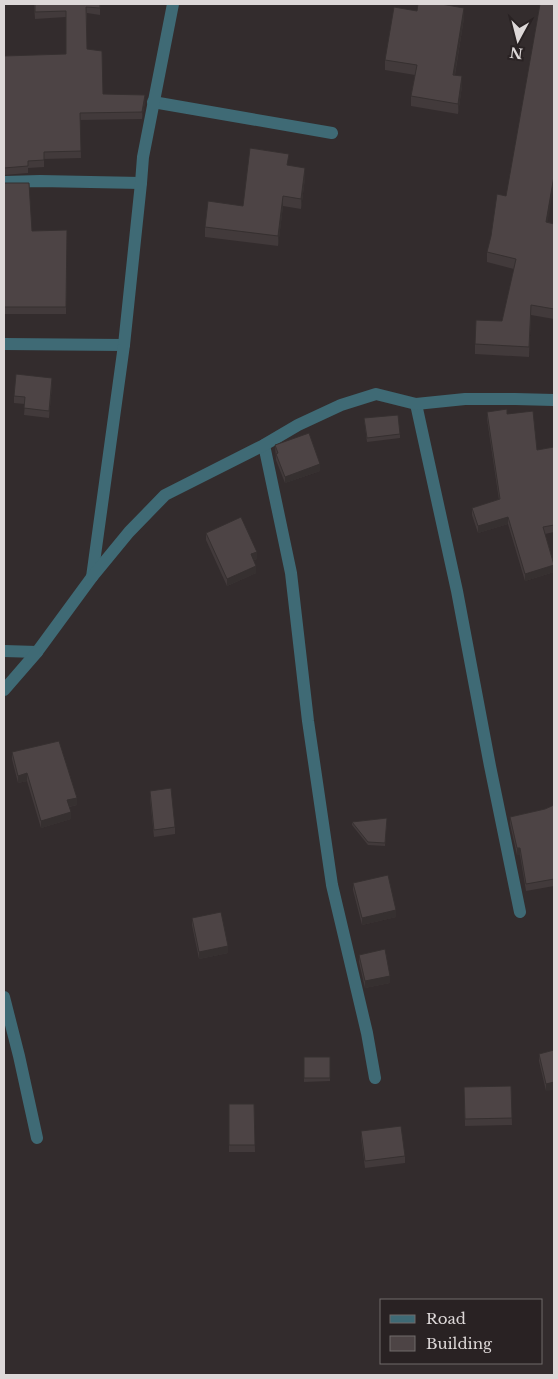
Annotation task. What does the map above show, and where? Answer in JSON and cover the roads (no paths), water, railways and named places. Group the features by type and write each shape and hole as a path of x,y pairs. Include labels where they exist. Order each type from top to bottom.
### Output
{"street":[{"path":"92,577 124,345 142,183 142,157 174,4"},
{"path":"153,102 332,132"},
{"path":"4,182 142,183"},
{"path":"4,344 124,345"},
{"path":"4,690 37,652 92,577 129,532 165,496 264,445 298,425 341,405 376,394 416,404 465,399 554,400"},
{"path":"416,404 457,591 520,912"},
{"path":"264,445 291,573 308,721 332,885 367,1034 375,1078"},
{"path":"4,651 37,652"},
{"path":"4,997 38,1138"}]}
